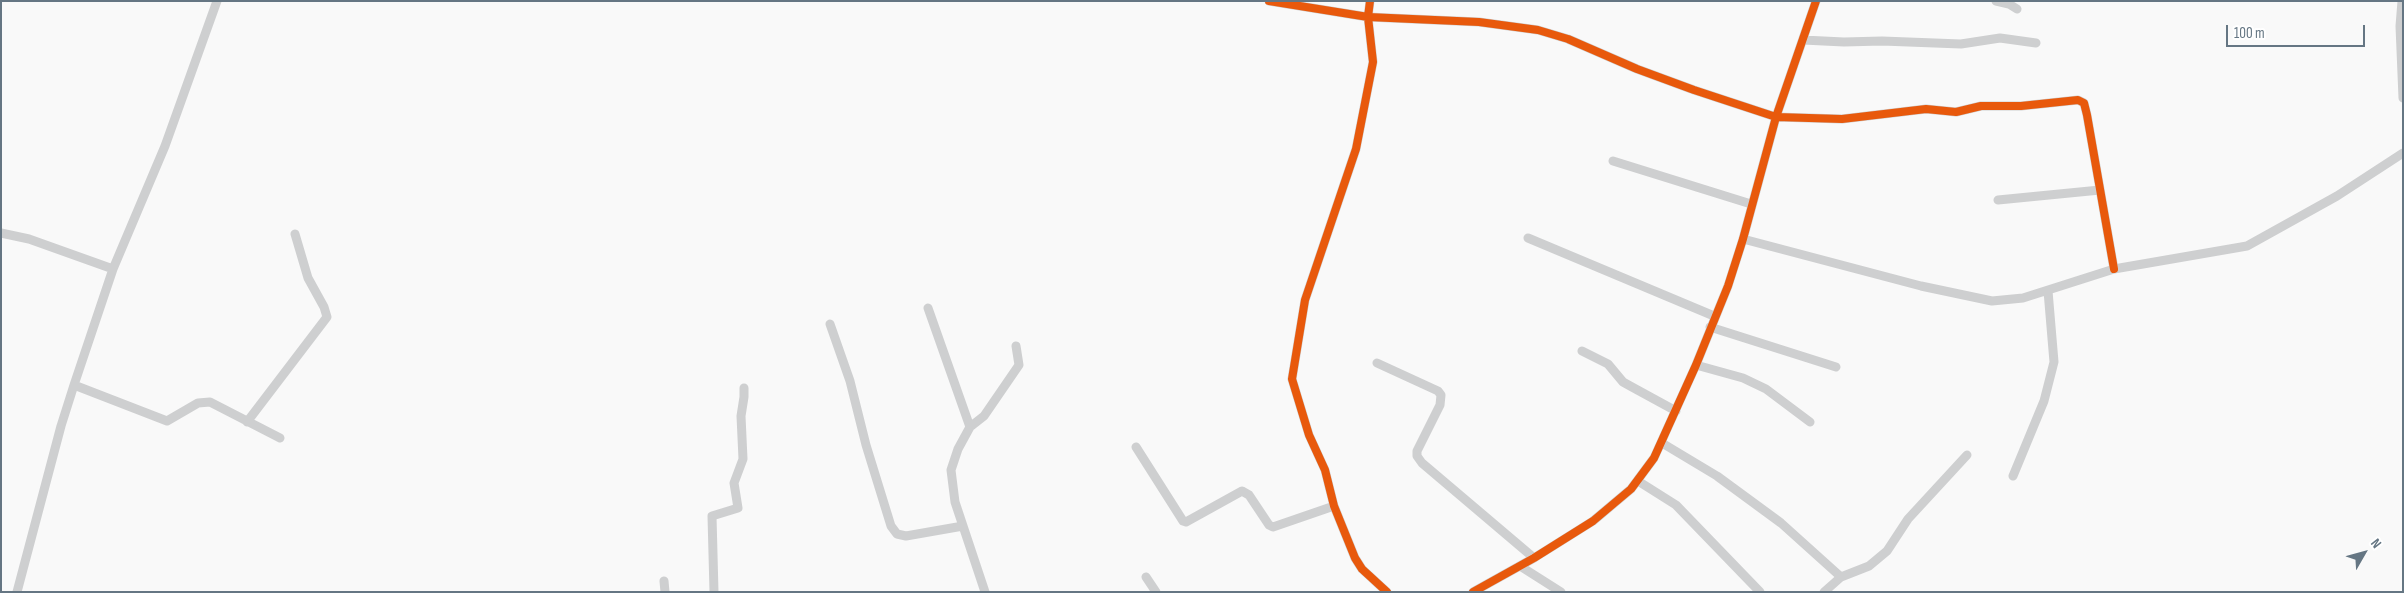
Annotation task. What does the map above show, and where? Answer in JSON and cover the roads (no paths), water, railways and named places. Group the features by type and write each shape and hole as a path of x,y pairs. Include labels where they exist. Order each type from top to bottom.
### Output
{"street":[{"path":"17,592 60,426 113,269 165,146 217,1"},
{"path":"1269,1 1368,17 1479,22 1538,30 1568,39 1637,69 1694,90 1776,117 1842,119 1926,109 1956,112 1981,106 2021,106 2078,100 2084,103 2114,269"},
{"path":"1370,1 1368,17 1373,62 1356,149 1305,300 1292,379 1309,435 1325,470 1334,506 1355,558 1362,569 1387,592"},
{"path":"1473,592 1534,558 1593,521 1638,481 1654,458 1676,411 1728,286 1743,239 1776,117 1816,1"},
{"path":"1996,1 2009,4 2017,10"},
{"path":"2402,1 2400,26 2403,98"},
{"path":"1803,40 1961,44 2000,38 2036,43"},
{"path":"1743,239 1921,286 1992,301 2024,298 2048,291 2082,277 2114,269 2247,246 2337,196 2403,153"},
{"path":"1613,161 1751,204"},
{"path":"1998,200 2100,190"},
{"path":"1,233 29,239 113,269"},
{"path":"246,422 327,317 327,313 308,278 295,234"},
{"path":"1528,238 1714,316"},
{"path":"2013,476 2044,401 2054,362 2048,291"},
{"path":"928,308 970,427"},
{"path":"830,324 850,381 866,445 891,526 897,534 906,536 963,526"},
{"path":"1710,327 1836,367"},
{"path":"985,592 955,502 952,470 958,449 970,427 984,416 1019,365 1016,346"},
{"path":"1582,351 1608,364 1623,382 1676,411"},
{"path":"1377,363 1438,391 1440,405 1417,451 1417,456 1422,463 1534,558"},
{"path":"1696,364 1743,378 1766,389 1810,422"},
{"path":"74,385 167,421 188,407 204,401 210,402 280,438"},
{"path":"714,592 712,516 738,508 734,483 743,459 741,416 744,388"},
{"path":"1662,443 1717,476 1781,523 1842,577"},
{"path":"1136,447 1183,521 1186,522 1242,491 1249,495 1269,525 1273,527 1334,506"},
{"path":"1824,592 1842,577 1869,566 1887,551 1908,519 1967,455"},
{"path":"1638,481 1676,505 1760,592"},
{"path":"1520,566 1561,592"},
{"path":"1146,577 1156,592"},
{"path":"664,581 665,592"}]}
